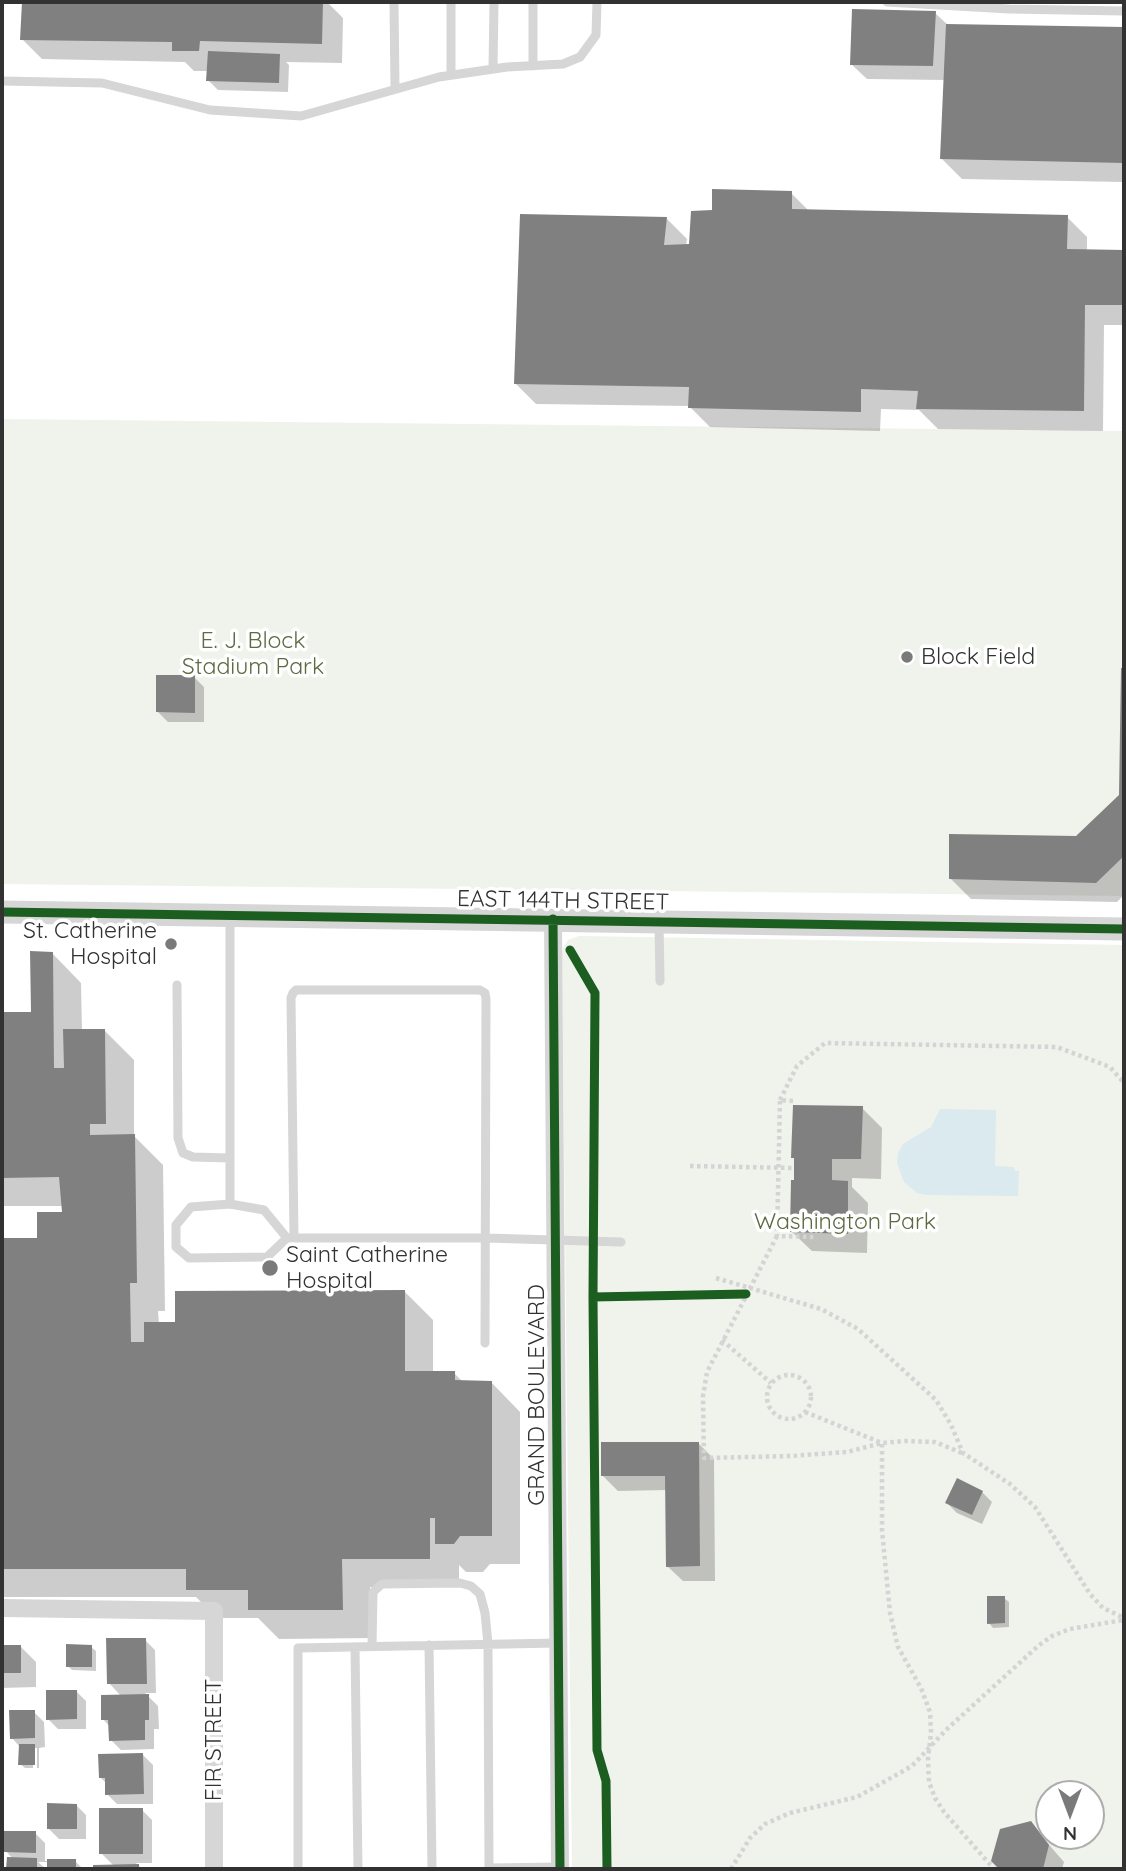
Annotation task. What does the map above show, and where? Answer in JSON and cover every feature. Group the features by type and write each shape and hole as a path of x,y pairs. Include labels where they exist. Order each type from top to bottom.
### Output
{"street":[{"name":"EAST 144TH STREET","path":"2,912 1124,929"},
{"name":"GRAND BOULEVARD","path":"553,919 560,1868"},
{"name":"FIR STREET","path":"2,1608 214,1611 214,1869"}],"lane":[{"path":"394,2 395,89"},
{"path":"451,2 451,75"},
{"path":"493,69 494,2"},
{"path":"533,2 533,66"},
{"path":"2,81 102,83 210,110 302,116 451,75 563,64 580,57 596,35 597,2"},
{"path":"887,2 1009,9 1124,11"},
{"path":"230,915 230,1204"},
{"path":"659,921 660,981"},
{"path":"177,985 178,1138 183,1153 193,1157 230,1158"},
{"path":"291,1238 290,998 296,990 480,990 485,993 485,1343"},
{"path":"291,1238 264,1210 230,1204 191,1206 176,1225 176,1247 189,1258 267,1257 291,1238 486,1238 621,1242"},
{"path":"372,1646 373,1592 383,1584 449,1582 471,1586 480,1594 488,1644 489,1869 560,1868"},
{"path":"298,1869 298,1648 558,1643"},
{"path":"429,1645 432,1869"},
{"path":"355,1647 358,1869"}],"path":[{"path":"1124,1083 1110,1067 1057,1047 825,1044 797,1066 780,1101 777,1236 722,1340 704,1384 704,1458 833,1453 864,1449 882,1443 935,1442 963,1453 1024,1495 1045,1520 1090,1594 1103,1608 1124,1619"},
{"path":"780,1101 793,1101"},
{"path":"690,1166 794,1168"},
{"path":"777,1236 814,1237"},
{"path":"716,1278 748,1291 821,1309 858,1329 936,1400 963,1453"},
{"path":"734,1294 748,1291"},
{"path":"722,1340 771,1383"},
{"path":"783,1375 797,1376 803,1380 810,1392 809,1406 805,1412 792,1419 777,1416 767,1397 771,1383 783,1375"},
{"path":"805,1412 882,1443"},
{"path":"882,1443 881,1530 890,1613 898,1647 927,1700 932,1733 928,1770 935,1798 994,1869"},
{"path":"731,1869 750,1838 765,1824 790,1813 857,1797 912,1766 1038,1646 1052,1636 1070,1629 1124,1619"}],"green space":[{"name":"E. J. Block Stadium Park","path":"2,419 1124,431 1124,896 2,884"},
{"name":"Washington Park","path":"579,936 1124,945 1124,1869 572,1869 563,948 568,940"}],"shaded area":[{"path":"940,1109 996,1110 995,1166 1014,1167 1015,1171 1019,1171 1018,1196 927,1195 917,1193 904,1182 897,1163 898,1153 903,1144 931,1127"}],"building":[{"path":"22,2 323,2 322,44 200,41 199,51 172,51 172,42 20,40"},
{"path":"852,9 936,11 933,66 850,65"},
{"path":"946,24 1124,27 1124,163 940,159"},
{"path":"208,51 280,54 279,83 206,81"},
{"path":"712,189 792,191 792,209 1068,215 1067,249 1124,250 1124,305 1085,305 1084,411 916,409 918,391 861,389 861,412 688,408 689,387 514,384 520,214 667,217 664,245 689,244 691,211 712,210"},
{"path":"1121,668 1124,668 1124,856 1096,883 949,879 949,834 1076,836 1119,795"},
{"path":"156,675 195,675 195,713 156,712"},
{"path":"30,951 53,952 54,1068 64,1068 63,1029 105,1029 106,1124 90,1124 90,1135 135,1134 137,1283 130,1283 131,1342 144,1342 144,1322 175,1322 175,1291 405,1290 405,1371 455,1371 455,1380 492,1381 492,1536 460,1536 454,1544 435,1544 435,1518 430,1518 430,1559 342,1559 343,1610 248,1610 248,1590 186,1590 186,1569 2,1569 2,1238 37,1238 37,1212 62,1212 59,1177 2,1178 2,1012 31,1012"},
{"path":"793,1105 863,1106 861,1159 832,1159 832,1180 848,1181 848,1234 790,1232 791,1180 794,1180 794,1158 791,1158"},
{"path":"601,1442 699,1442 700,1566 666,1567 665,1476 601,1476"},
{"path":"957,1478 983,1491 972,1515 945,1503"},
{"path":"987,1596 1005,1596 1005,1623 987,1624"},
{"path":"106,1638 146,1638 147,1684 107,1684"},
{"path":"66,1644 92,1645 92,1667 66,1667"},
{"path":"2,1645 21,1645 21,1673 2,1673"},
{"path":"46,1690 77,1690 77,1719 46,1720"},
{"path":"149,1694 149,1720 145,1720 145,1740 109,1741 108,1720 101,1720 101,1695"},
{"path":"9,1710 35,1710 35,1738 10,1739"},
{"path":"19,1744 35,1744 35,1765 18,1765"},
{"path":"143,1753 144,1794 105,1795 105,1778 99,1778 98,1754"},
{"path":"47,1803 77,1804 77,1829 47,1829"},
{"path":"99,1808 143,1808 143,1854 99,1854"},
{"path":"1031,1821 1035,1826 1035,1850 1048,1850 1043,1869 999,1869 991,1861 1000,1829"},
{"path":"4,1831 36,1831 36,1853 4,1852"},
{"path":"7,1857 37,1858 37,1869 6,1869"},
{"path":"47,1859 76,1859 76,1869 47,1869"},
{"path":"139,1864 139,1869 93,1869 93,1865"}],"cycle path":[{"path":"2,912 1124,929"},
{"path":"553,919 560,1869"},
{"path":"570,950 595,993 593,1297 597,1750 606,1781 607,1869"},
{"path":"593,1297 746,1294"}],"place":[{"name":"Block Field","path":"907,657"},
{"name":"St. Catherine Hospital","path":"171,944"},
{"name":"Saint Catherine Hospital","path":"270,1268"}]}
